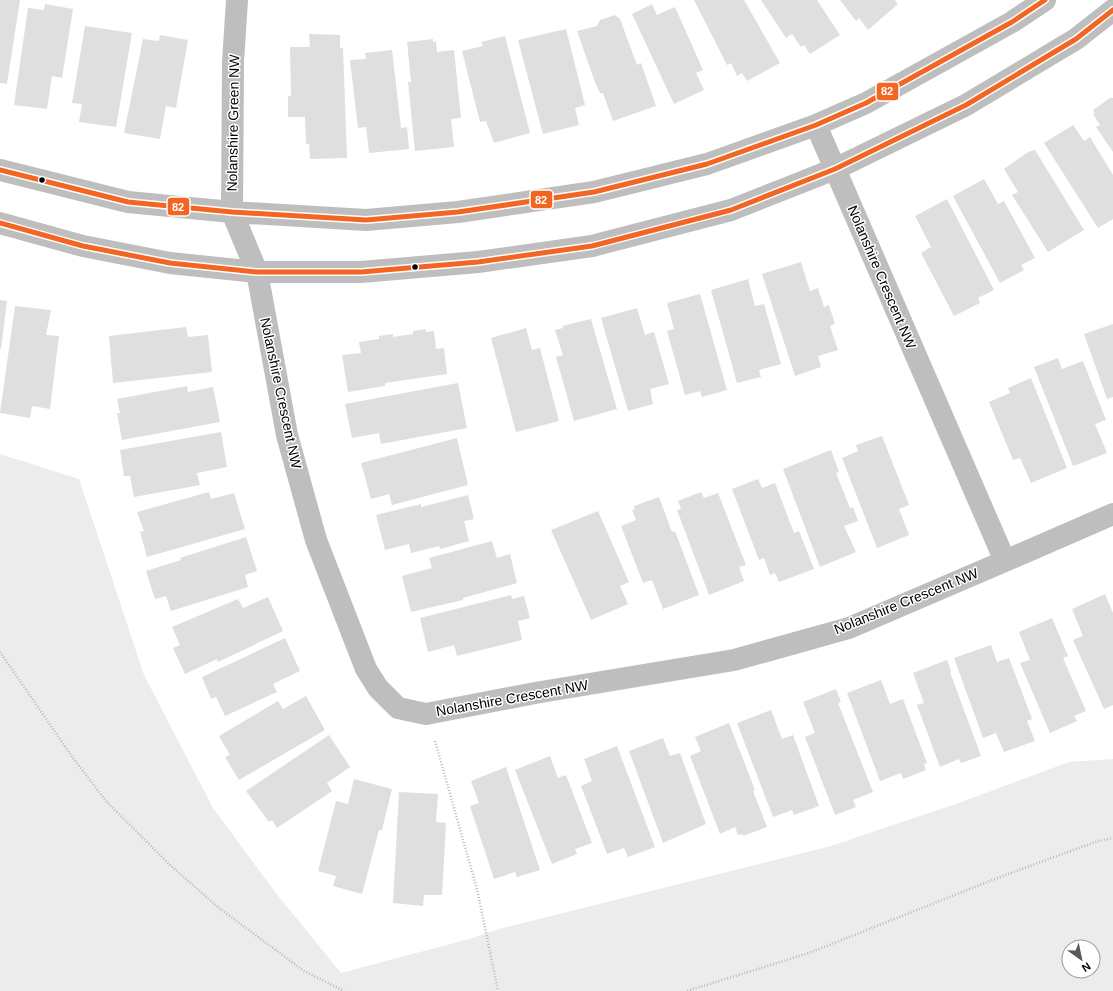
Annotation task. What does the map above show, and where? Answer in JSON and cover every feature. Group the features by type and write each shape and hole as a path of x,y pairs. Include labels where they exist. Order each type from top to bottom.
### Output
{"street":[{"name":"Nolanshire Green NW","path":"237,0 233,62 232,212 245,243"},
{"path":"0,170 128,202 232,212 366,220 458,212 594,192 707,164 816,125 866,103 1012,22 1045,0"},
{"path":"0,223 83,246 170,263 257,272 368,271 478,262 592,246 731,210 835,169 966,105 1076,39 1113,10"},
{"name":"Nolanshire Crescent NW","path":"816,125 1005,561"},
{"name":"Nolanshire Crescent NW","path":"245,243 257,272 287,435 316,540 366,669 378,688 398,708 426,714 535,693 734,660 848,628 1113,514"}],"path":[{"path":"0,652 73,758 106,800 170,866 219,908 304,971 344,991"},
{"path":"426,714 441,756 477,889 498,991"},
{"path":"686,991 809,953 1000,876 1098,841 1113,838"}],"shaded area":[{"path":"0,454 79,479 144,675 213,808 275,892 341,973 469,939 499,929 831,846 956,804 1069,762 1113,759 1113,991 0,991"}],"building":[{"path":"0,0 20,0 7,84 0,83"},
{"path":"694,0 744,0 780,63 747,81 742,73 737,76 731,63 727,65"},
{"path":"761,0 817,0 840,35 810,54 804,45 801,47 792,34 786,38"},
{"path":"840,0 895,0 898,4 868,30 859,18 856,21"},
{"path":"45,4 73,9 62,78 52,76 47,109 14,105 28,8 44,10"},
{"path":"652,4 657,15 675,7 703,70 696,73 704,90 674,104 632,14"},
{"path":"615,15 620,19 637,65 641,63 656,106 613,121 603,93 600,93 596,85 577,31 597,26 600,20"},
{"path":"85,26 132,33 116,127 79,122 82,104 72,103"},
{"path":"566,29 585,105 575,108 579,125 543,134 518,40"},
{"path":"309,34 340,35 340,48 343,48 347,158 310,159 309,144 306,144 305,117 288,117 288,96 291,96 290,47 310,47"},
{"path":"160,35 188,40 176,108 166,106 160,139 124,133 143,39 159,41"},
{"path":"505,36 530,133 494,143 486,121 480,122 462,51 483,46 481,42"},
{"path":"433,39 433,42 436,41 437,52 454,50 461,118 451,119 454,147 415,151 408,82 411,82 407,42"},
{"path":"392,50 401,128 407,127 409,149 369,153 366,127 358,128 350,60 366,59 365,53"},
{"path":"1110,98 1113,98 1113,152 1096,127 1100,125 1093,114 1095,113 1093,110"},
{"path":"1073,125 1084,141 1090,137 1113,175 1113,219 1098,228 1044,143"},
{"path":"1035,150 1084,230 1048,252 1012,195 1018,192 1004,169 1028,152"},
{"path":"984,179 998,204 1004,201 1035,258 1021,265 1024,270 1000,283 953,196"},
{"path":"947,199 994,290 978,298 980,303 954,316 921,253 931,247 915,216"},
{"path":"801,262 810,291 818,288 824,307 829,305 835,324 830,326 838,350 818,356 821,367 795,376 762,274"},
{"path":"748,279 755,306 764,304 781,364 759,370 761,377 737,383 711,290"},
{"path":"700,294 727,390 702,397 700,391 685,395 667,331 674,329 667,303"},
{"path":"0,300 7,301 1,349 0,349"},
{"path":"15,306 51,310 46,335 59,336 50,409 32,406 30,418 0,413"},
{"path":"637,308 645,335 654,332 669,384 650,389 653,404 628,411 601,318"},
{"path":"591,319 617,409 574,421 556,357 563,355 555,330 563,328 562,326"},
{"path":"1113,324 1113,397 1107,399 1084,334"},
{"path":"186,327 188,337 208,335 212,372 113,383 109,336"},
{"path":"526,328 532,350 540,348 559,421 516,432 491,338"},
{"path":"425,329 426,332 434,331 436,349 444,348 447,374 385,383 385,386 348,392 342,355 361,353 359,342 379,339 379,336 393,334 393,337 413,334 413,331"},
{"path":"1058,358 1062,369 1083,361 1106,420 1095,424 1107,453 1073,466 1034,367"},
{"path":"1031,378 1067,468 1031,483 1020,458 1013,460 989,402 1010,393 1008,388"},
{"path":"458,383 467,428 381,444 379,433 352,438 345,404"},
{"path":"187,386 188,392 213,387 220,422 122,440 117,413 120,413 117,399"},
{"path":"221,432 227,467 197,473 200,485 134,497 130,476 124,476 120,450"},
{"path":"882,436 909,505 899,509 909,535 877,548 842,458 858,451 856,445"},
{"path":"457,438 468,485 392,505 389,494 371,499 361,463"},
{"path":"831,450 839,472 836,473 850,508 853,507 858,521 844,526 856,552 820,567 783,469"},
{"path":"758,479 762,488 775,483 794,533 799,531 814,569 779,582 775,573 770,575 764,558 759,560 732,489"},
{"path":"209,492 211,499 234,493 245,529 147,557 140,532 144,531 137,512"},
{"path":"701,492 704,498 718,493 746,565 739,567 744,581 709,595 677,510 681,509 678,501"},
{"path":"468,495 474,519 464,521 469,541 440,549 439,546 411,553 409,544 385,550 376,515 421,504 421,507"},
{"path":"659,497 672,532 675,531 699,595 663,609 652,580 643,583 621,526 636,520 632,510 635,509 634,506"},
{"path":"598,511 629,582 620,586 628,604 591,620 551,530"},
{"path":"246,537 257,571 245,575 248,587 171,611 166,596 155,599 146,571 181,560 180,558"},
{"path":"492,541 497,558 510,554 517,583 463,598 463,600 411,612 402,576 432,568 429,558"},
{"path":"1105,594 1113,613 1113,705 1104,709 1073,640 1083,636 1072,609"},
{"path":"511,595 512,599 524,596 530,618 518,621 522,640 457,656 454,645 428,652 420,618"},
{"path":"268,597 283,631 218,662 217,659 185,674 173,648 180,645 172,627 238,599 243,608"},
{"path":"1052,618 1068,656 1063,658 1086,711 1074,716 1077,721 1050,733 1020,663 1030,660 1019,632"},
{"path":"285,638 300,671 273,684 277,692 225,716 216,697 211,699 202,677"},
{"path":"991,645 997,662 1009,658 1032,719 1027,721 1035,741 1004,752 996,733 983,738 954,658"},
{"path":"947,660 981,756 961,763 959,759 940,767 917,705 924,703 913,673"},
{"path":"881,680 890,704 903,699 927,763 924,764 926,770 903,779 901,773 880,781 847,693"},
{"path":"836,689 841,702 838,703 873,792 853,800 856,807 835,815 805,737 815,733 803,702"},
{"path":"306,696 325,730 239,780 225,757 230,755 219,736 278,701 283,709"},
{"path":"771,710 782,739 793,735 819,806 794,815 792,810 773,817 737,723"},
{"path":"729,723 755,790 753,791 767,827 743,836 742,834 738,835 735,827 720,834 690,756 701,751 695,737"},
{"path":"329,735 350,767 327,783 332,791 277,828 272,820 269,822 246,791"},
{"path":"663,738 670,756 680,753 706,824 663,843 629,751"},
{"path":"617,746 655,847 628,857 624,848 607,854 581,786 592,781 584,759"},
{"path":"550,756 558,778 566,775 592,843 575,849 577,854 552,864 515,770"},
{"path":"506,767 540,870 517,877 515,872 494,879 470,806 479,803 471,781"},
{"path":"354,779 392,789 382,830 379,830 362,894 333,886 336,876 318,871 336,801 348,804"},
{"path":"399,792 438,794 436,822 446,823 442,895 424,895 423,906 393,903"}],"transit line":[{"name":"82","path":"0,170 128,202 232,212 366,220 458,212 594,192 707,164 816,125 866,103 1012,22 1045,0"},
{"name":"82","path":"0,223 83,246 170,263 257,272 361,272 478,262 592,246 731,210 835,169 966,105 1076,39 1113,10"}]}
